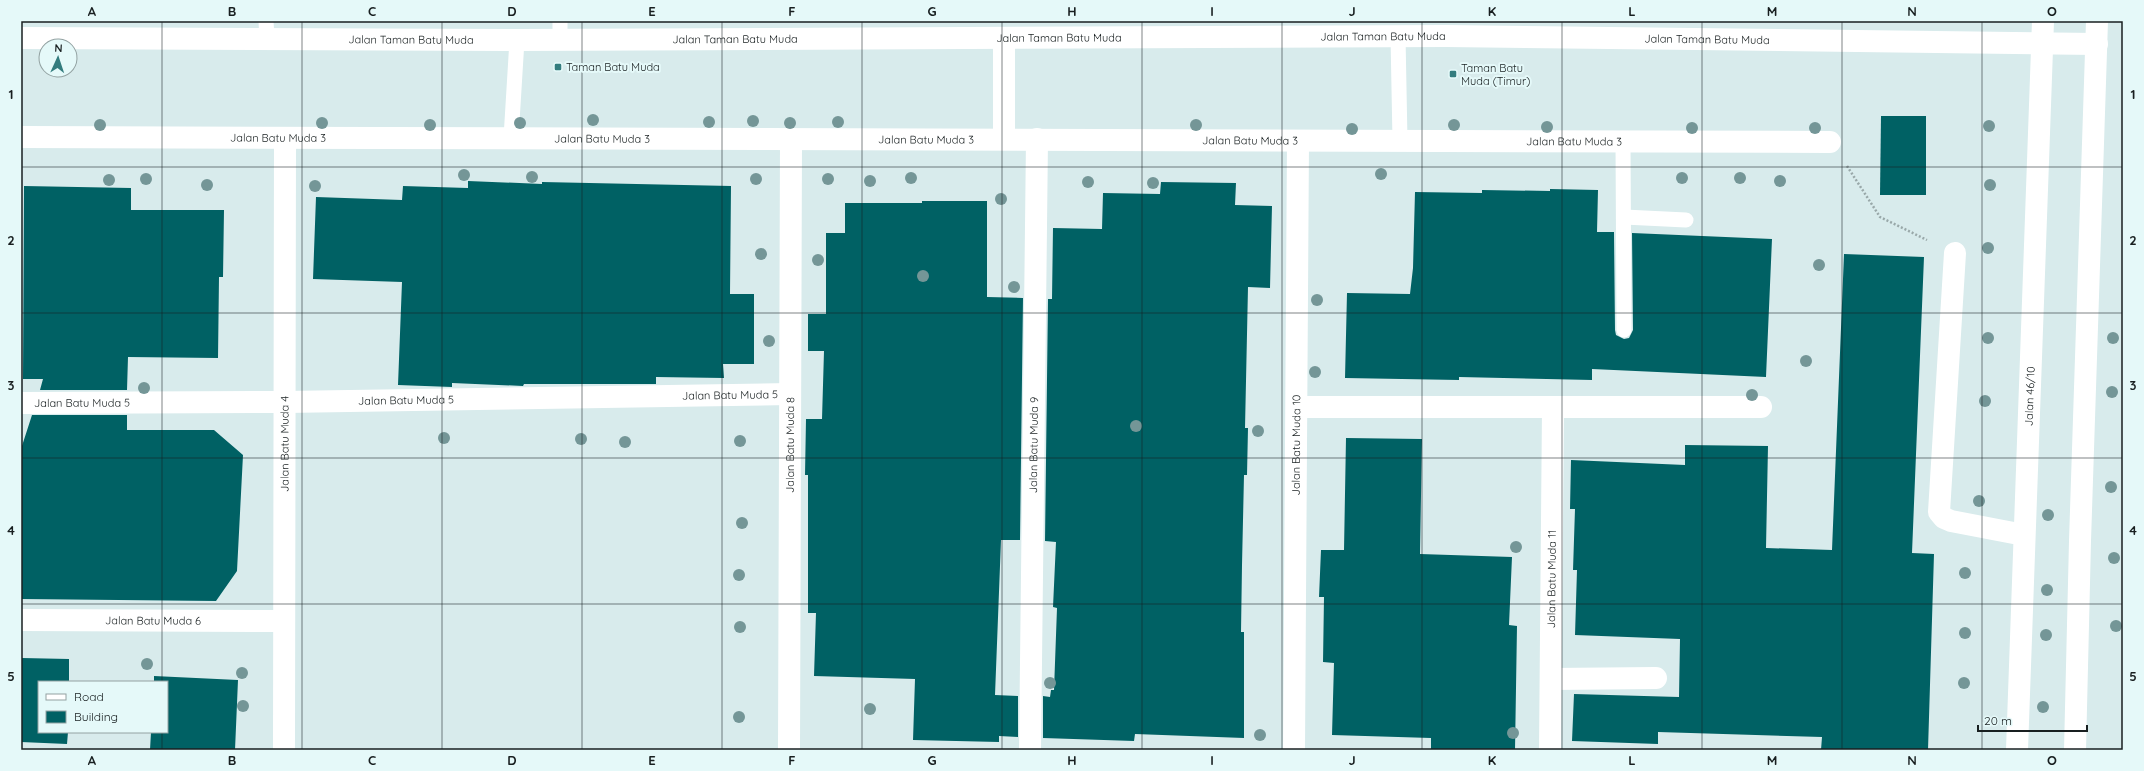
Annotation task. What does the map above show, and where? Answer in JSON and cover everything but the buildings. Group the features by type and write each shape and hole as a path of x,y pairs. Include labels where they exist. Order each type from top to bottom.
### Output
{"street":[{"name":"Jalan 46/10","path":"2017,750 2043,21"},
{"path":"2075,750 2080,541 2097,21"},
{"name":"Jalan Taman Batu Muda","path":"21,38 267,30 518,40 560,31 1004,39 1398,36 2096,44"},
{"path":"1004,39 1004,139"},
{"name":"Jalan Batu Muda 3","path":"21,137 1830,142"},
{"name":"Jalan Batu Muda 4","path":"284,750 285,138"},
{"name":"Jalan Batu Muda 9","path":"1030,750 1037,139"},
{"name":"Jalan Batu Muda 8","path":"789,750 791,140"},
{"name":"Jalan Batu Muda 10","path":"1294,750 1298,141"},
{"path":"1955,253 1939,512 1944,518 1951,521 2024,535"},
{"name":"Jalan Batu Muda 5","path":"21,402 285,402 790,394"},
{"path":"1297,407 1761,407"},
{"name":"Jalan Batu Muda 11","path":"1550,750 1553,407"},
{"name":"Jalan Batu Muda 6","path":"21,620 284,621"},
{"path":"1550,679 1656,678"}],"lane":[{"path":"1398,36 1400,141"},
{"path":"510,138 518,40"},
{"path":"1624,142 1624,330"},
{"path":"1624,217 1686,220"}],"path":[{"path":"1830,142 1880,217 1955,253"}],"place":[{"name":"Taman Batu Muda","path":"558,67"},
{"name":"Taman Batu Muda (Timur)","path":"1453,74"}]}
